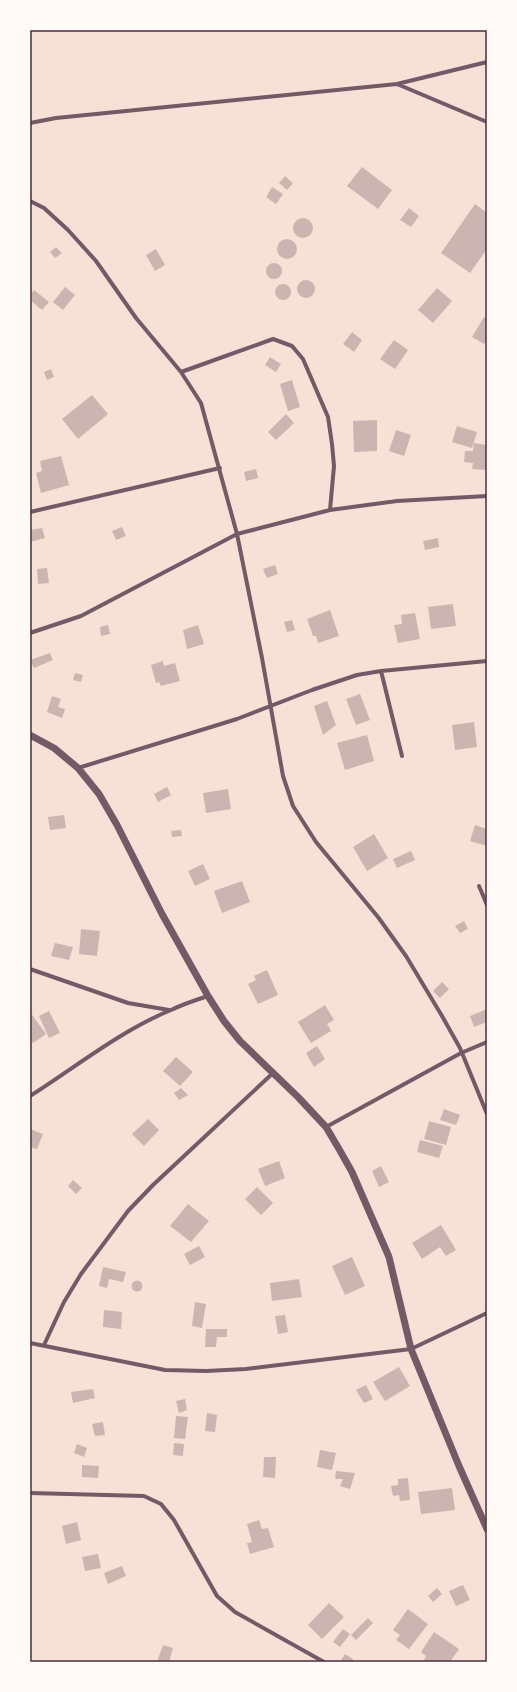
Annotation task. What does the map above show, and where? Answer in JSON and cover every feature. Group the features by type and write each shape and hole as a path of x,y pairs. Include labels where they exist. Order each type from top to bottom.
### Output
{"street":[{"path":"30,123 56,118 397,84 487,62"},
{"path":"397,84 487,122"},
{"path":"30,201 44,208 68,230 96,261 136,318 182,372 201,403 237,534 262,658 283,776 293,806 316,842 378,917 406,956 442,1016 461,1052 487,1114"},
{"path":"182,372 273,339 292,346 303,359 328,418 334,466 330,510"},
{"path":"30,512 220,468"},
{"path":"30,633 81,616 237,534 330,510 397,501 487,496"},
{"path":"78,768 237,719 312,690 357,675 381,670 487,662"},
{"path":"381,670 402,756"},
{"path":"30,735 54,748 78,768 99,794 117,825 162,914 208,996 224,1021 240,1041 326,1127 352,1172 389,1257 411,1349 459,1466 487,1529"},
{"path":"479,886 487,905"},
{"path":"30,969 128,1003 170,1010"},
{"path":"30,1096 108,1044 170,1010 208,996"},
{"path":"326,1127 461,1052 487,1042"},
{"path":"44,1345 64,1302 101,1246 128,1211 153,1185 273,1073"},
{"path":"30,1343 108,1360 164,1370 206,1371 246,1369 411,1349 487,1313"},
{"path":"30,1493 144,1496 161,1504 174,1520 217,1596 235,1612 324,1662"}],"building":[{"path":"362,167 392,190 378,209 347,186"},
{"path":"285,176 293,183 287,190 279,183"},
{"path":"272,187 283,194 276,204 266,197"},
{"path":"475,204 487,213 487,249 470,273 441,253"},
{"path":"409,208 419,216 411,227 400,220"},
{"path":"303,218 310,221 313,228 310,235 303,238 296,235 293,228 296,221"},
{"path":"287,239 294,242 297,249 294,256 287,259 280,256 277,249 280,242"},
{"path":"56,247 62,253 55,258 50,252"},
{"path":"156,249 165,265 155,271 146,255"},
{"path":"274,263 281,268 282,271 277,278 274,279 267,274 266,271 271,264"},
{"path":"302,280 310,280 315,285 313,296 310,298 302,298 297,293 297,285"},
{"path":"280,284 286,284 291,289 289,298 286,300 280,300 275,295 275,289"},
{"path":"65,287 75,295 63,310 53,302"},
{"path":"437,288 452,301 433,323 418,310"},
{"path":"34,290 49,302 42,310 30,300 30,295"},
{"path":"484,317 487,319 487,339 484,344 472,337"},
{"path":"352,332 362,340 354,352 343,344"},
{"path":"394,340 408,350 395,369 380,359"},
{"path":"270,357 281,364 276,372 265,365"},
{"path":"51,369 54,377 47,380 44,372"},
{"path":"292,380 300,407 288,411 280,384"},
{"path":"92,395 108,414 78,439 62,419"},
{"path":"286,414 294,423 276,440 268,432"},
{"path":"377,420 377,451 354,452 353,421"},
{"path":"457,426 477,432 472,448 452,442"},
{"path":"396,430 411,435 404,456 389,451"},
{"path":"474,443 487,445 487,470 472,469 473,463 464,462 465,451 473,451"},
{"path":"61,456 69,485 41,493 36,473 42,471 40,461"},
{"path":"256,469 258,478 246,481 244,472"},
{"path":"122,527 126,536 116,540 112,531"},
{"path":"42,528 45,538 30,542 30,530"},
{"path":"438,538 439,547 425,550 423,541"},
{"path":"275,565 278,574 267,578 263,569"},
{"path":"47,568 49,583 38,584 37,569"},
{"path":"453,604 456,626 431,629 428,607"},
{"path":"330,610 339,636 318,643 316,636 313,636 307,619"},
{"path":"415,613 420,639 398,643 394,625 402,624 401,615"},
{"path":"292,620 295,630 287,632 284,622"},
{"path":"108,625 110,634 101,636 100,627"},
{"path":"198,625 204,644 187,649 183,630"},
{"path":"50,653 53,660 34,668 30,660"},
{"path":"163,661 164,666 175,663 180,681 161,686 159,682 156,683 151,665"},
{"path":"75,673 83,675 81,682 73,680"},
{"path":"360,694 370,720 356,725 346,699"},
{"path":"52,696 61,699 58,707 65,709 62,718 47,712"},
{"path":"327,701 336,725 323,735 314,706"},
{"path":"474,722 477,747 455,750 452,725"},
{"path":"367,735 374,761 345,770 337,743"},
{"path":"167,787 171,795 158,802 154,794"},
{"path":"228,789 231,809 206,813 203,793"},
{"path":"64,815 66,828 50,830 48,817"},
{"path":"475,825 487,829 487,846 470,841"},
{"path":"181,830 182,836 172,837 171,831"},
{"path":"374,834 388,858 367,871 353,847"},
{"path":"411,851 415,860 397,868 393,859"},
{"path":"203,864 210,879 195,886 188,871"},
{"path":"242,881 250,902 222,913 214,891"},
{"path":"464,921 468,929 460,933 455,926"},
{"path":"81,929 100,931 97,956 79,954"},
{"path":"55,943 73,947 69,960 51,956"},
{"path":"267,970 278,995 258,1004 248,984 256,980 254,976"},
{"path":"442,982 449,989 440,998 433,991"},
{"path":"325,1005 334,1020 327,1024 331,1031 311,1043 298,1022"},
{"path":"487,1009 487,1022 474,1027 470,1016"},
{"path":"49,1011 60,1033 49,1038 39,1016"},
{"path":"30,1012 46,1034 33,1043 30,1040"},
{"path":"317,1046 325,1059 314,1067 306,1053"},
{"path":"176,1057 193,1072 180,1086 163,1071"},
{"path":"181,1088 188,1095 179,1100 174,1093"},
{"path":"444,1109 460,1115 456,1125 440,1120"},
{"path":"148,1119 159,1130 144,1146 132,1134"},
{"path":"429,1121 451,1127 446,1145 424,1139"},
{"path":"30,1129 43,1134 37,1149 30,1147"},
{"path":"420,1140 443,1146 439,1158 417,1152"},
{"path":"279,1161 285,1178 265,1186 258,1169"},
{"path":"381,1166 389,1182 379,1187 372,1171"},
{"path":"73,1180 82,1188 76,1194 68,1186"},
{"path":"257,1187 273,1203 261,1215 245,1199"},
{"path":"188,1204 209,1221 191,1242 170,1226"},
{"path":"441,1225 456,1250 446,1256 440,1247 422,1259 412,1243"},
{"path":"199,1246 205,1257 190,1265 184,1254"},
{"path":"352,1257 365,1286 345,1295 332,1266"},
{"path":"103,1267 126,1272 123,1282 109,1279 107,1288 99,1286"},
{"path":"299,1279 302,1297 272,1301 270,1283"},
{"path":"135,1281 139,1281 141,1282 141,1290 135,1291 132,1288 132,1284"},
{"path":"195,1302 206,1304 202,1328 192,1326"},
{"path":"104,1310 122,1312 121,1329 103,1327"},
{"path":"285,1315 288,1332 278,1334 275,1316"},
{"path":"206,1329 227,1329 227,1337 217,1337 216,1347 205,1347"},
{"path":"399,1367 410,1386 385,1401 373,1382"},
{"path":"366,1385 373,1399 364,1403 356,1390"},
{"path":"93,1389 95,1398 73,1403 71,1392"},
{"path":"185,1399 187,1410 179,1413 176,1401"},
{"path":"207,1413 217,1415 215,1432 205,1431"},
{"path":"176,1416 188,1417 185,1439 174,1438"},
{"path":"103,1422 105,1435 95,1436 92,1424"},
{"path":"174,1443 184,1444 183,1456 173,1455"},
{"path":"77,1444 87,1448 84,1457 74,1453"},
{"path":"320,1450 336,1453 332,1470 317,1467"},
{"path":"264,1457 276,1457 275,1478 263,1477"},
{"path":"82,1465 99,1466 98,1478 82,1477"},
{"path":"336,1471 355,1473 350,1489 340,1486 343,1479 335,1479"},
{"path":"408,1478 410,1500 400,1501 399,1495 393,1496 391,1486 398,1485 398,1479"},
{"path":"452,1488 455,1510 421,1514 418,1492"},
{"path":"259,1520 262,1529 268,1528 274,1547 250,1554 247,1543 252,1542 247,1524"},
{"path":"77,1522 81,1540 66,1544 62,1526"},
{"path":"98,1554 101,1568 85,1571 82,1557"},
{"path":"122,1566 126,1576 108,1584 104,1573"},
{"path":"463,1585 470,1600 456,1606 449,1591"},
{"path":"437,1588 442,1594 433,1602 428,1596"},
{"path":"329,1603 344,1617 322,1639 308,1625"},
{"path":"408,1609 428,1624 409,1649 396,1640 400,1635 393,1630"},
{"path":"368,1618 373,1623 356,1640 351,1635"},
{"path":"343,1629 350,1634 340,1647 333,1642"},
{"path":"434,1632 459,1649 450,1662 423,1662 426,1656 421,1652"},
{"path":"163,1645 173,1648 169,1662 157,1662"},
{"path":"345,1654 353,1659 352,1662 340,1662"}]}
